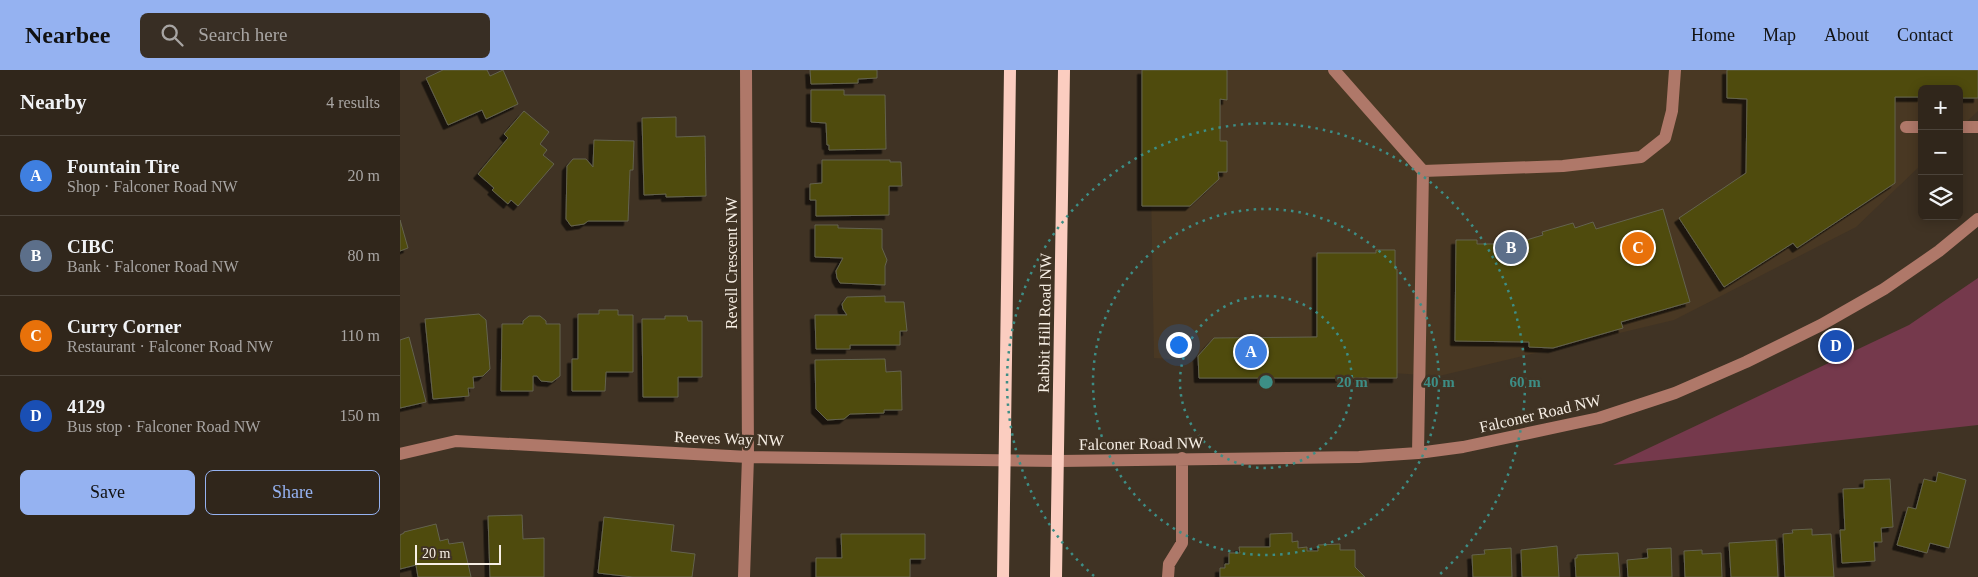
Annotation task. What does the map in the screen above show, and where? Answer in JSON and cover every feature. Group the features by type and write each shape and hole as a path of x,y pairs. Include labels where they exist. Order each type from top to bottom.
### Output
{"main road":[{"path":"1003,577 1010,70"},
{"name":"Rabbit Hill Road NW","path":"1056,577 1064,70"}],"street":[{"name":"Revell Crescent NW","path":"744,577 748,457 746,70"},
{"path":"1334,70 1423,171 1418,453"},
{"path":"1423,171 1563,166 1641,157 1665,138 1672,111 1676,70"},
{"path":"1963,127 1978,126"},
{"path":"1906,127 1918,127"},
{"name":"Falconer Road NW","path":"1059,461 1360,457 1418,453 1462,447 1599,418 1675,393 1746,362 1818,326 1884,289 1939,251 1978,220"},
{"name":"Reeves Way NW","path":"400,454 456,441 748,457 1059,461"},
{"path":"1168,577 1169,564 1182,543 1182,458"}],"shaded area":[{"path":"1149,70 1978,70 1978,111 1963,125 1963,85 1918,85 1918,168 1856,227 1674,320 1439,376 1154,358"},
{"path":"1978,278 1978,425 1613,465 1909,325"}],"building":[{"path":"443,70 487,70 490,76 503,70 518,104 486,119 482,110 448,125 426,78"},
{"path":"810,70 877,70 877,78 858,79 858,83 811,84"},
{"path":"1142,70 1227,70 1227,100 1220,99 1220,141 1227,141 1227,172 1218,172 1219,179 1190,206 1142,206"},
{"path":"1727,70 1978,70 1978,98 1963,98 1963,85 1918,85 1918,97 1895,97 1895,183 1797,248 1793,243 1724,287 1679,218 1746,173 1747,99 1727,98"},
{"path":"811,90 844,90 844,95 885,95 886,149 829,150 826,123 811,122"},
{"path":"524,111 549,132 540,144 547,150 543,155 554,164 518,206 511,200 508,204 478,174 508,138 504,134"},
{"path":"676,117 676,137 705,136 706,196 666,197 666,194 644,195 642,118"},
{"path":"594,140 634,141 633,170 630,170 628,221 588,221 584,224 571,226 566,219 567,166 573,159 586,159 593,167"},
{"path":"822,160 890,160 890,162 901,162 902,186 889,186 889,215 816,216 816,200 810,200 810,184 822,183"},
{"path":"1663,209 1690,302 1621,322 1623,328 1553,348 1529,347 1529,342 1455,341 1456,240 1477,240 1477,244 1524,244 1523,241 1543,235 1542,232 1573,223 1575,228 1593,222 1596,229"},
{"path":"400,220 408,248 400,251"},
{"path":"815,225 838,225 838,228 882,229 882,248 887,260 885,266 885,285 840,283 836,271 843,258 815,257"},
{"path":"1376,250 1395,250 1395,269 1397,269 1397,378 1199,378 1198,356 1214,338 1317,337 1317,253 1376,253"},
{"path":"885,296 885,302 904,302 907,331 900,331 900,345 850,345 850,349 816,349 815,315 847,315 842,304 847,297"},
{"path":"599,310 618,310 618,315 633,315 633,372 606,372 605,391 572,391 572,359 578,359 578,314 599,314"},
{"path":"479,314 486,320 490,369 483,376 473,377 474,388 468,388 469,396 433,399 425,319"},
{"path":"529,316 540,316 546,321 546,324 560,324 560,376 552,382 541,381 537,376 533,376 533,391 501,391 502,324 523,324 523,321"},
{"path":"665,316 687,316 688,321 702,321 702,377 678,377 678,397 643,397 642,319 665,319"},
{"path":"409,337 426,402 400,408 400,340"},
{"path":"885,359 886,372 901,371 902,410 884,410 884,413 850,414 844,419 827,420 816,409 815,360"},
{"path":"1938,472 1966,480 1949,548 1930,543 1927,553 1897,545 1908,507 1916,509 1924,479 1936,482"},
{"path":"1890,479 1893,527 1881,528 1882,542 1874,542 1875,561 1842,563 1840,530 1845,530 1843,489 1864,488 1864,480"},
{"path":"522,515 523,539 544,538 544,577 490,577 488,516"},
{"path":"604,517 674,525 671,551 695,554 692,577 633,577 598,573"},
{"path":"436,524 440,541 448,539 449,544 463,542 471,577 418,577 416,565 400,569 400,535 404,532"},
{"path":"1812,529 1812,535 1831,534 1834,577 1785,577 1783,534 1793,533 1792,530"},
{"path":"1292,533 1292,542 1298,541 1298,548 1307,547 1307,551 1318,551 1318,545 1340,544 1340,550 1355,550 1355,567 1365,577 1220,577 1220,568 1225,568 1225,564 1229,564 1229,553 1240,553 1239,547 1270,547 1270,534"},
{"path":"841,534 925,534 925,559 910,559 910,577 816,577 816,558 842,558"},
{"path":"1776,540 1778,577 1731,577 1729,543"},
{"path":"1557,546 1559,577 1522,577 1521,550"},
{"path":"1511,548 1512,577 1473,577 1472,555 1485,554 1484,550"},
{"path":"1671,548 1672,577 1628,577 1627,560 1648,558 1647,549"},
{"path":"1702,550 1702,554 1721,553 1722,577 1685,577 1684,551"},
{"path":"1618,553 1620,577 1576,577 1575,558 1577,558 1577,555"}],"place":[{"name":"CIBC","path":"1511,248"},
{"name":"Curry Corner","path":"1638,248"},
{"name":"4129","path":"1836,346"},
{"name":"Fountain Tire","path":"1251,352"}]}
